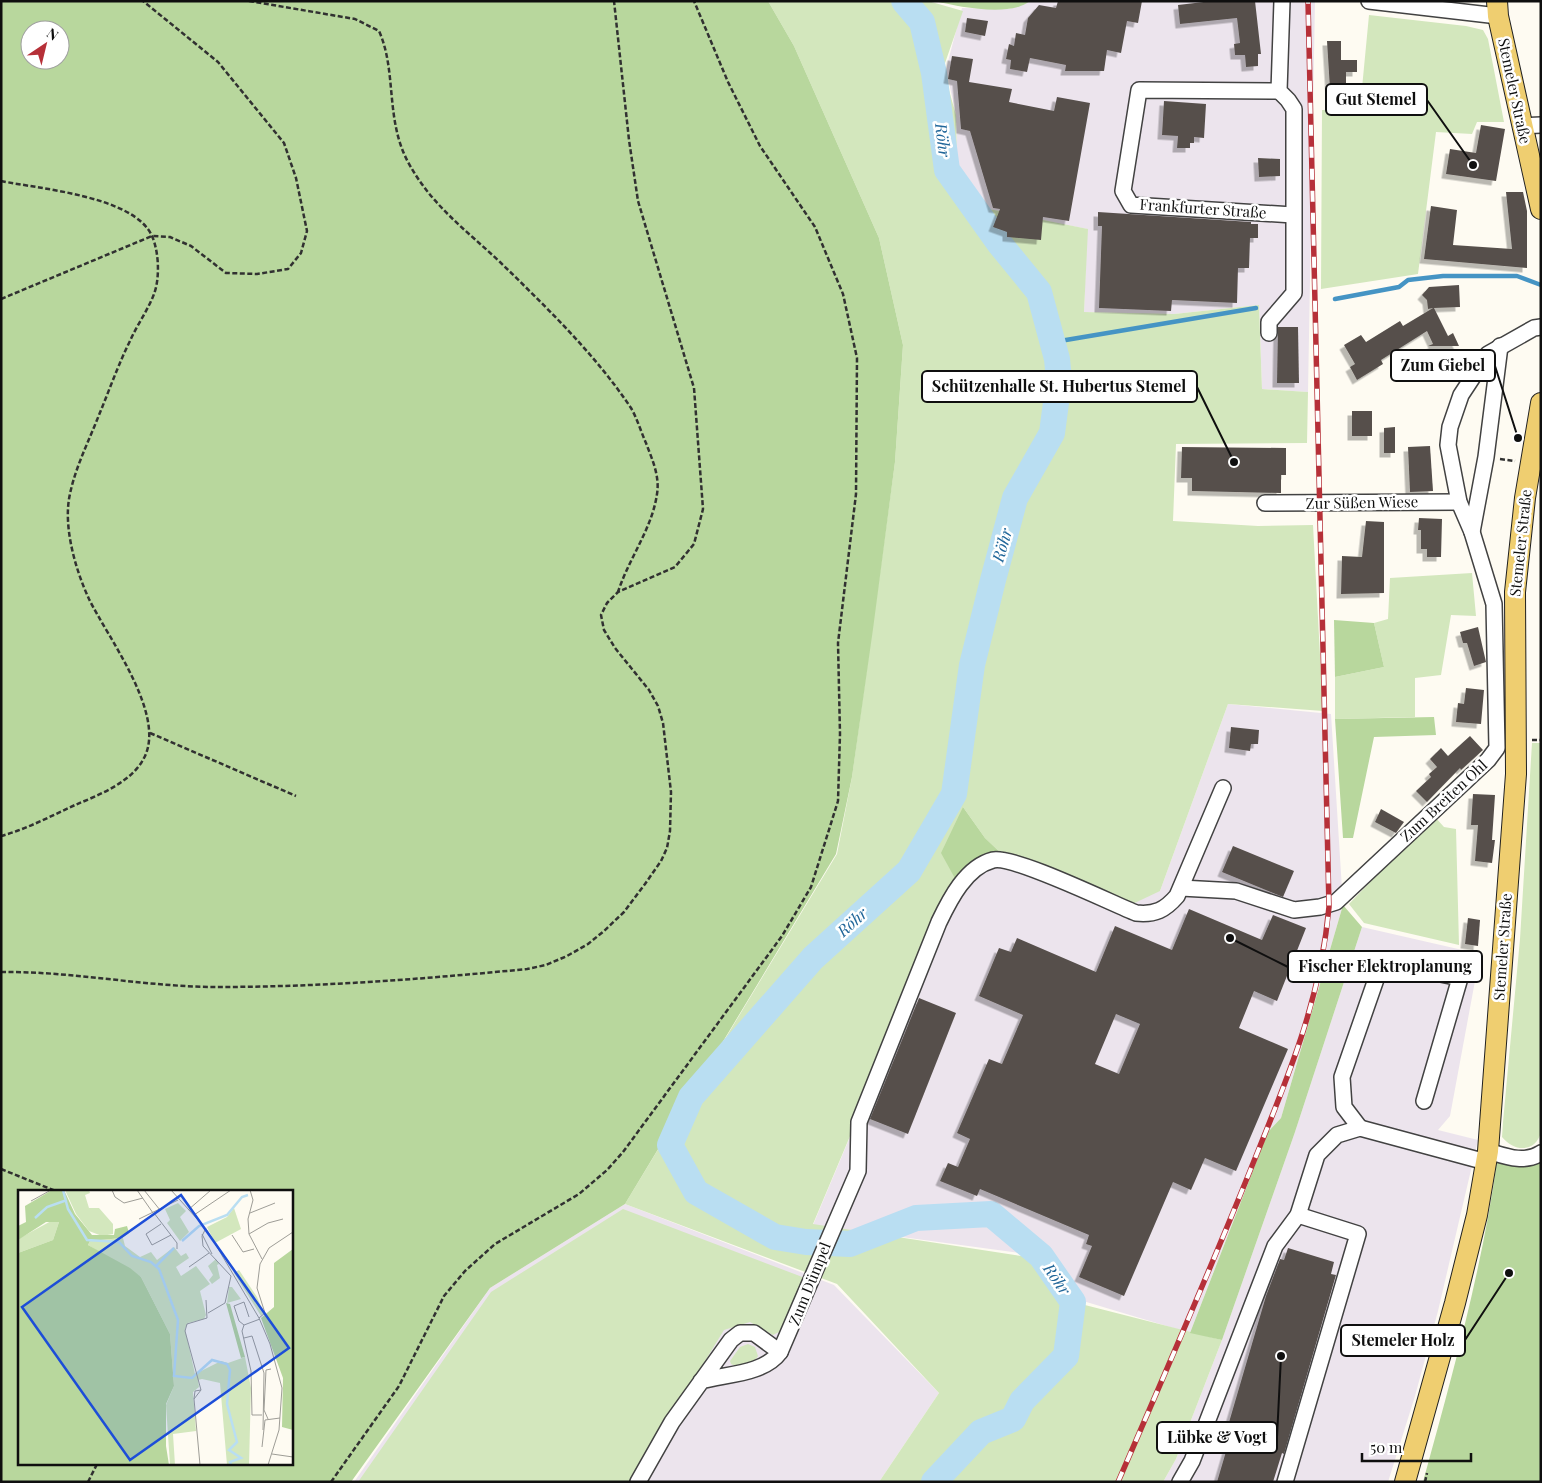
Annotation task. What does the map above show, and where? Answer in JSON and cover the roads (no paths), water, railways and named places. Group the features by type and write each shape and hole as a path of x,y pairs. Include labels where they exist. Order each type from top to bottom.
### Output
{"main road":[{"name":"Stemeler Straße","path":"1497,9 1521,126 1538,182 1541,209"},
{"name":"Stemeler Straße","path":"1405,1482 1477,1215 1487,1157 1516,774 1515,592 1530,463 1541,403"}],"street":[{"path":"1269,332 1269,322 1294,293 1294,109 1279,90 1282,1"},
{"path":"1369,1 1497,9"},
{"name":"Frankfurter Straße","path":"1279,90 1139,90 1123,191 1131,205 1293,215"},
{"path":"1521,126 1541,125"},
{"name":"Zum Breiten Ohl","path":"1181,888 1236,891 1281,907 1307,909 1336,902 1488,760 1498,748 1494,604 1472,532 1459,502 1448,445 1450,427 1461,395 1475,371 1488,354 1534,328 1541,327"},
{"name":"Zum Breiten Ohl","path":"1472,532 1486,456 1500,346"},
{"name":"Zur Süßen Wiese","path":"1265,503 1459,502"},
{"name":"Zum Dümpel","path":"701,1381 760,1368 775,1359 780,1352 858,1171 859,1122 939,922 951,898 968,876 980,865 994,859 1021,864 1136,913 1151,914 1167,908 1181,888 1223,788"},
{"path":"1360,1128 1344,1107 1342,1077 1382,962 1460,978 1424,1101"},
{"path":"1180,1482 1192,1461 1275,1246 1298,1215 1317,1155 1337,1135 1360,1128 1487,1157 1522,1159 1534,1157 1541,1153"},
{"path":"1285,1482 1358,1234 1298,1215"},
{"path":"638,1482 672,1422 732,1340 740,1334 754,1332 780,1352"}],"waterway":[{"name":"Röhr","path":"904,1 922,22 934,73 947,170 999,243 1039,292 1057,359 1059,380 1052,433 1015,498 972,665 954,794 909,871 813,958 691,1097 670,1145 696,1192 775,1237 806,1242 850,1244 916,1218 991,1214 1041,1256 1073,1302 1066,1356 1022,1401 1013,1419 981,1432 934,1482"},
{"path":"1335,299 1399,287 1408,280 1443,276 1517,276 1541,285"},
{"path":"1054,342 1256,308"}],"railway":[{"path":"1118,1482 1218,1249 1300,1042 1318,977 1329,907 1308,1"}],"place":[{"name":"Gut Stemel","path":"1473,165"},
{"name":"Zum Giebel","path":"1518,438"},
{"name":"Schützenhalle St. Hubertus Stemel","path":"1234,462"},
{"name":"Fischer Elektroplanung","path":"1230,938"},
{"name":"Stemeler Holz","path":"1509,1273"},
{"name":"Lübke & Vogt","path":"1281,1356"}]}
